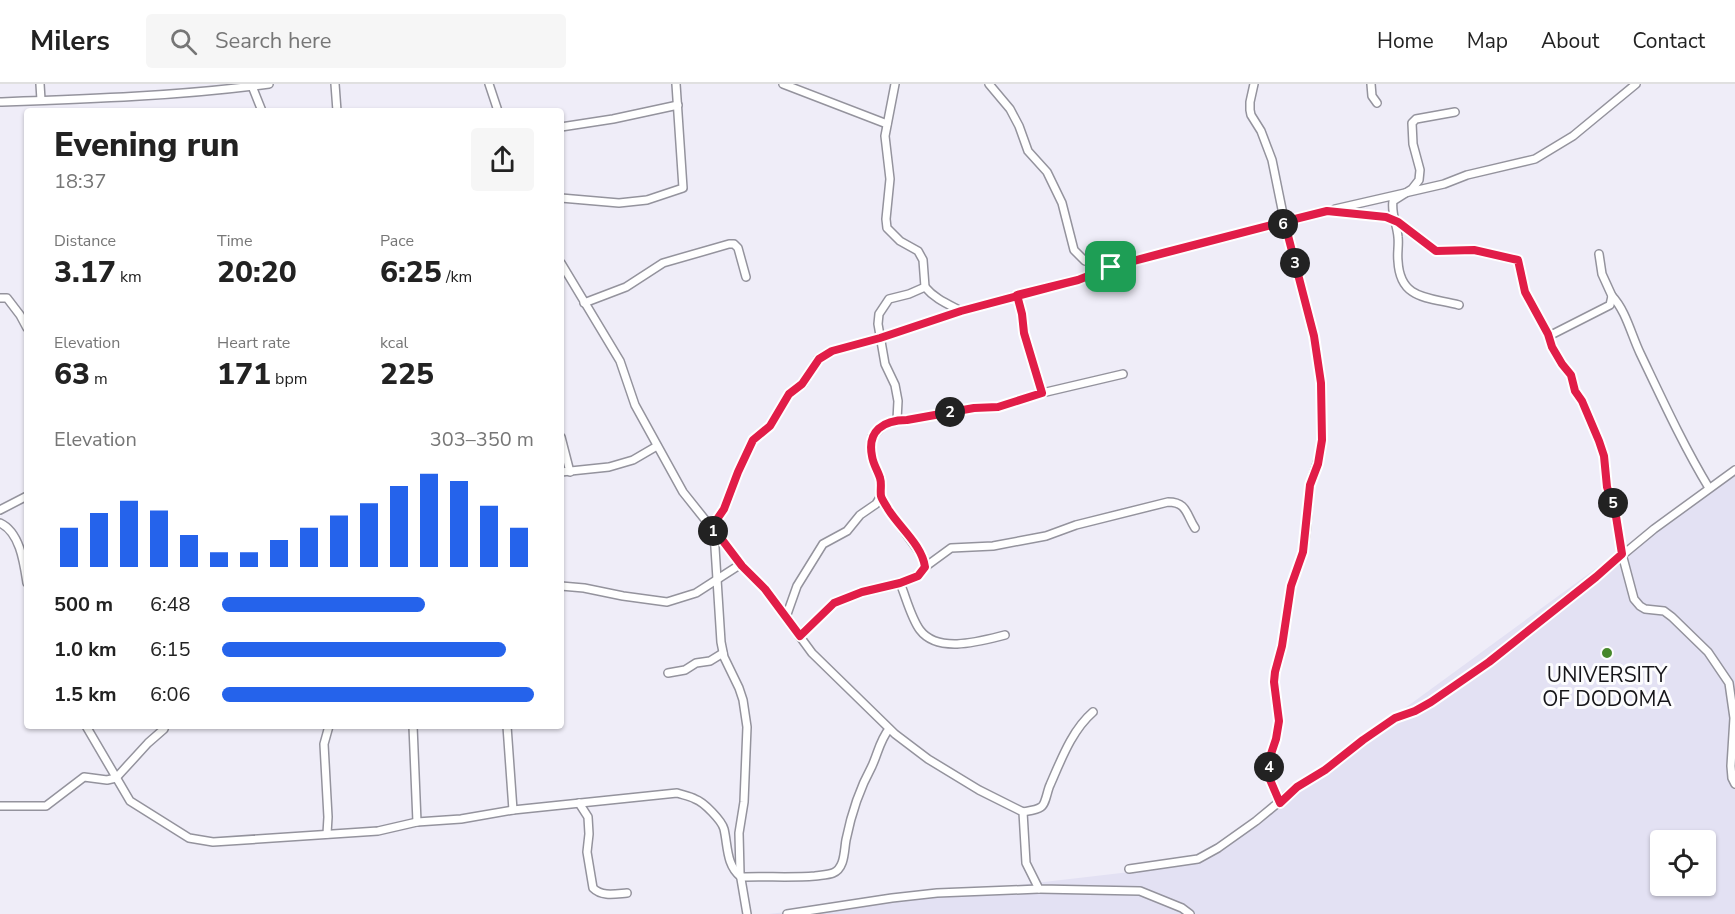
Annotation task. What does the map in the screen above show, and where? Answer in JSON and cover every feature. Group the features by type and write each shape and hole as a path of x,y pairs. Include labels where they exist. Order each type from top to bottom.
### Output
{"street":[{"path":"39,84 41,100"},
{"path":"0,102 127,96 269,84"},
{"path":"335,84 337,108"},
{"path":"489,84 497,108"},
{"path":"564,198 619,203 647,200 683,188 676,84"},
{"path":"783,84 887,124"},
{"path":"895,84 885,144 890,179 887,228 900,241 918,250 923,260 925,287 930,293 961,311"},
{"path":"989,84 1010,109 1028,151 1047,172 1062,203 1074,250 1085,261 1111,267"},
{"path":"1254,84 1250,102 1251,116 1261,131 1272,159 1285,224 1314,336 1321,383 1322,440 1318,464 1310,485 1303,552 1291,586 1274,682 1279,721 1269,760 1268,775 1280,803"},
{"path":"1371,84 1372,96 1377,103"},
{"path":"747,914 741,877 739,832 744,802 747,727 743,700 723,653 713,530 753,440 770,426 789,394 802,384 819,359 832,351 961,311 1078,280 1111,267 1279,223 1285,224 1295,219 1327,211 1401,195 1535,159 1573,136 1636,84"},
{"path":"253,85 261,108"},
{"path":"564,126 678,105"},
{"path":"1455,112 1416,119 1412,123 1413,144 1420,170 1419,180 1412,189 1393,201 1393,220 1399,240 1400,277 1405,286 1410,292 1459,304"},
{"path":"1327,211 1386,217 1411,231 1436,251 1474,250 1518,260 1525,292 1549,336 1552,347 1571,375 1575,391 1582,401 1599,441 1604,456 1607,487 1615,510 1622,554 1636,603 1646,609 1664,611 1672,617 1708,652 1728,682 1734,718 1731,766 1735,784"},
{"path":"584,303 626,287 663,263 729,244 734,244 738,248 746,277"},
{"path":"1599,254 1602,274 1612,296 1619,303 1638,350 1694,464 1710,488"},
{"path":"564,269 620,361 635,405 683,492 741,564 765,589 822,664 890,729 947,772 1023,812 1041,807 1066,750 1083,721 1093,712"},
{"path":"897,420 897,393 885,364 878,324 879,314 889,299 925,287"},
{"path":"1017,295 1024,333 1042,393"},
{"path":"1549,336 1610,305 1612,296"},
{"path":"0,298 7,298 24,322"},
{"path":"925,567 923,557 881,496 881,481 872,458 872,437 883,425 897,420 974,408 998,407 1042,393 1123,374"},
{"path":"564,472 609,467 633,460 657,446"},
{"path":"564,448 570,472"},
{"path":"1129,869 1198,859 1218,848 1280,803 1297,787 1325,770 1395,718 1431,702 1489,662 1622,554 1735,470"},
{"path":"786,617 797,586 823,544 847,531 860,514 876,504 881,496"},
{"path":"0,510 24,498"},
{"path":"800,636 834,603 862,592 918,576 925,567 951,548 993,546 1046,536 1076,525 1168,502 1177,502 1184,507 1194,528"},
{"path":"0,523 6,526 18,541 24,569"},
{"path":"564,586 668,602 696,593 741,564"},
{"path":"900,583 919,629 934,641 966,644 1005,635"},
{"path":"668,673 685,670 696,663 710,661 723,653"},
{"path":"88,729 130,801 189,838 213,842 378,831 417,822 461,819 513,810 677,793 698,799 723,826 726,849 735,873 741,877 793,878 834,873 840,869 866,775 872,766 882,738 890,729"},
{"path":"0,806 46,806 84,777 107,780 116,778 164,729"},
{"path":"327,834 324,744 328,729"},
{"path":"413,729 417,822"},
{"path":"507,729 513,810"},
{"path":"579,803 588,817 587,852 592,888 606,894 627,893"},
{"path":"1023,812 1026,864 1039,889"},
{"path":"787,914 937,892 1039,889 1140,891 1176,905 1190,914"}],"shaded area":[{"name":"UNIVERSITY OF DODOMA","path":"1735,467 1735,914 769,914 1190,865"}],"place":[{"name":"UNIVERSITY OF DODOMA","path":"1607,653"}],"route":[{"path":"1111,267 1078,280 1017,295 961,311 832,351 819,359 802,384 789,394 770,426 753,440 724,509 711,528 742,566 765,589 800,636 834,603 862,592 918,576 925,567 923,557 881,496 881,481 872,458 871,446 876,430 897,420 974,408 998,407 1042,393 1024,333 1017,295 1078,280 1111,267 1279,223 1285,224 1314,336 1321,383 1322,440 1318,464 1310,485 1303,552 1291,586 1282,646 1275,672 1274,682 1279,721 1269,760 1268,775 1280,803 1297,787 1325,770 1395,718 1431,702 1489,662 1622,554 1615,510 1608,492 1604,456 1599,441 1585,407 1575,391 1571,375 1552,347 1548,334 1525,292 1518,260 1474,250 1436,251 1398,222 1386,217 1327,211 1295,219 1285,224 1279,223 1166,252 1111,267"}]}
